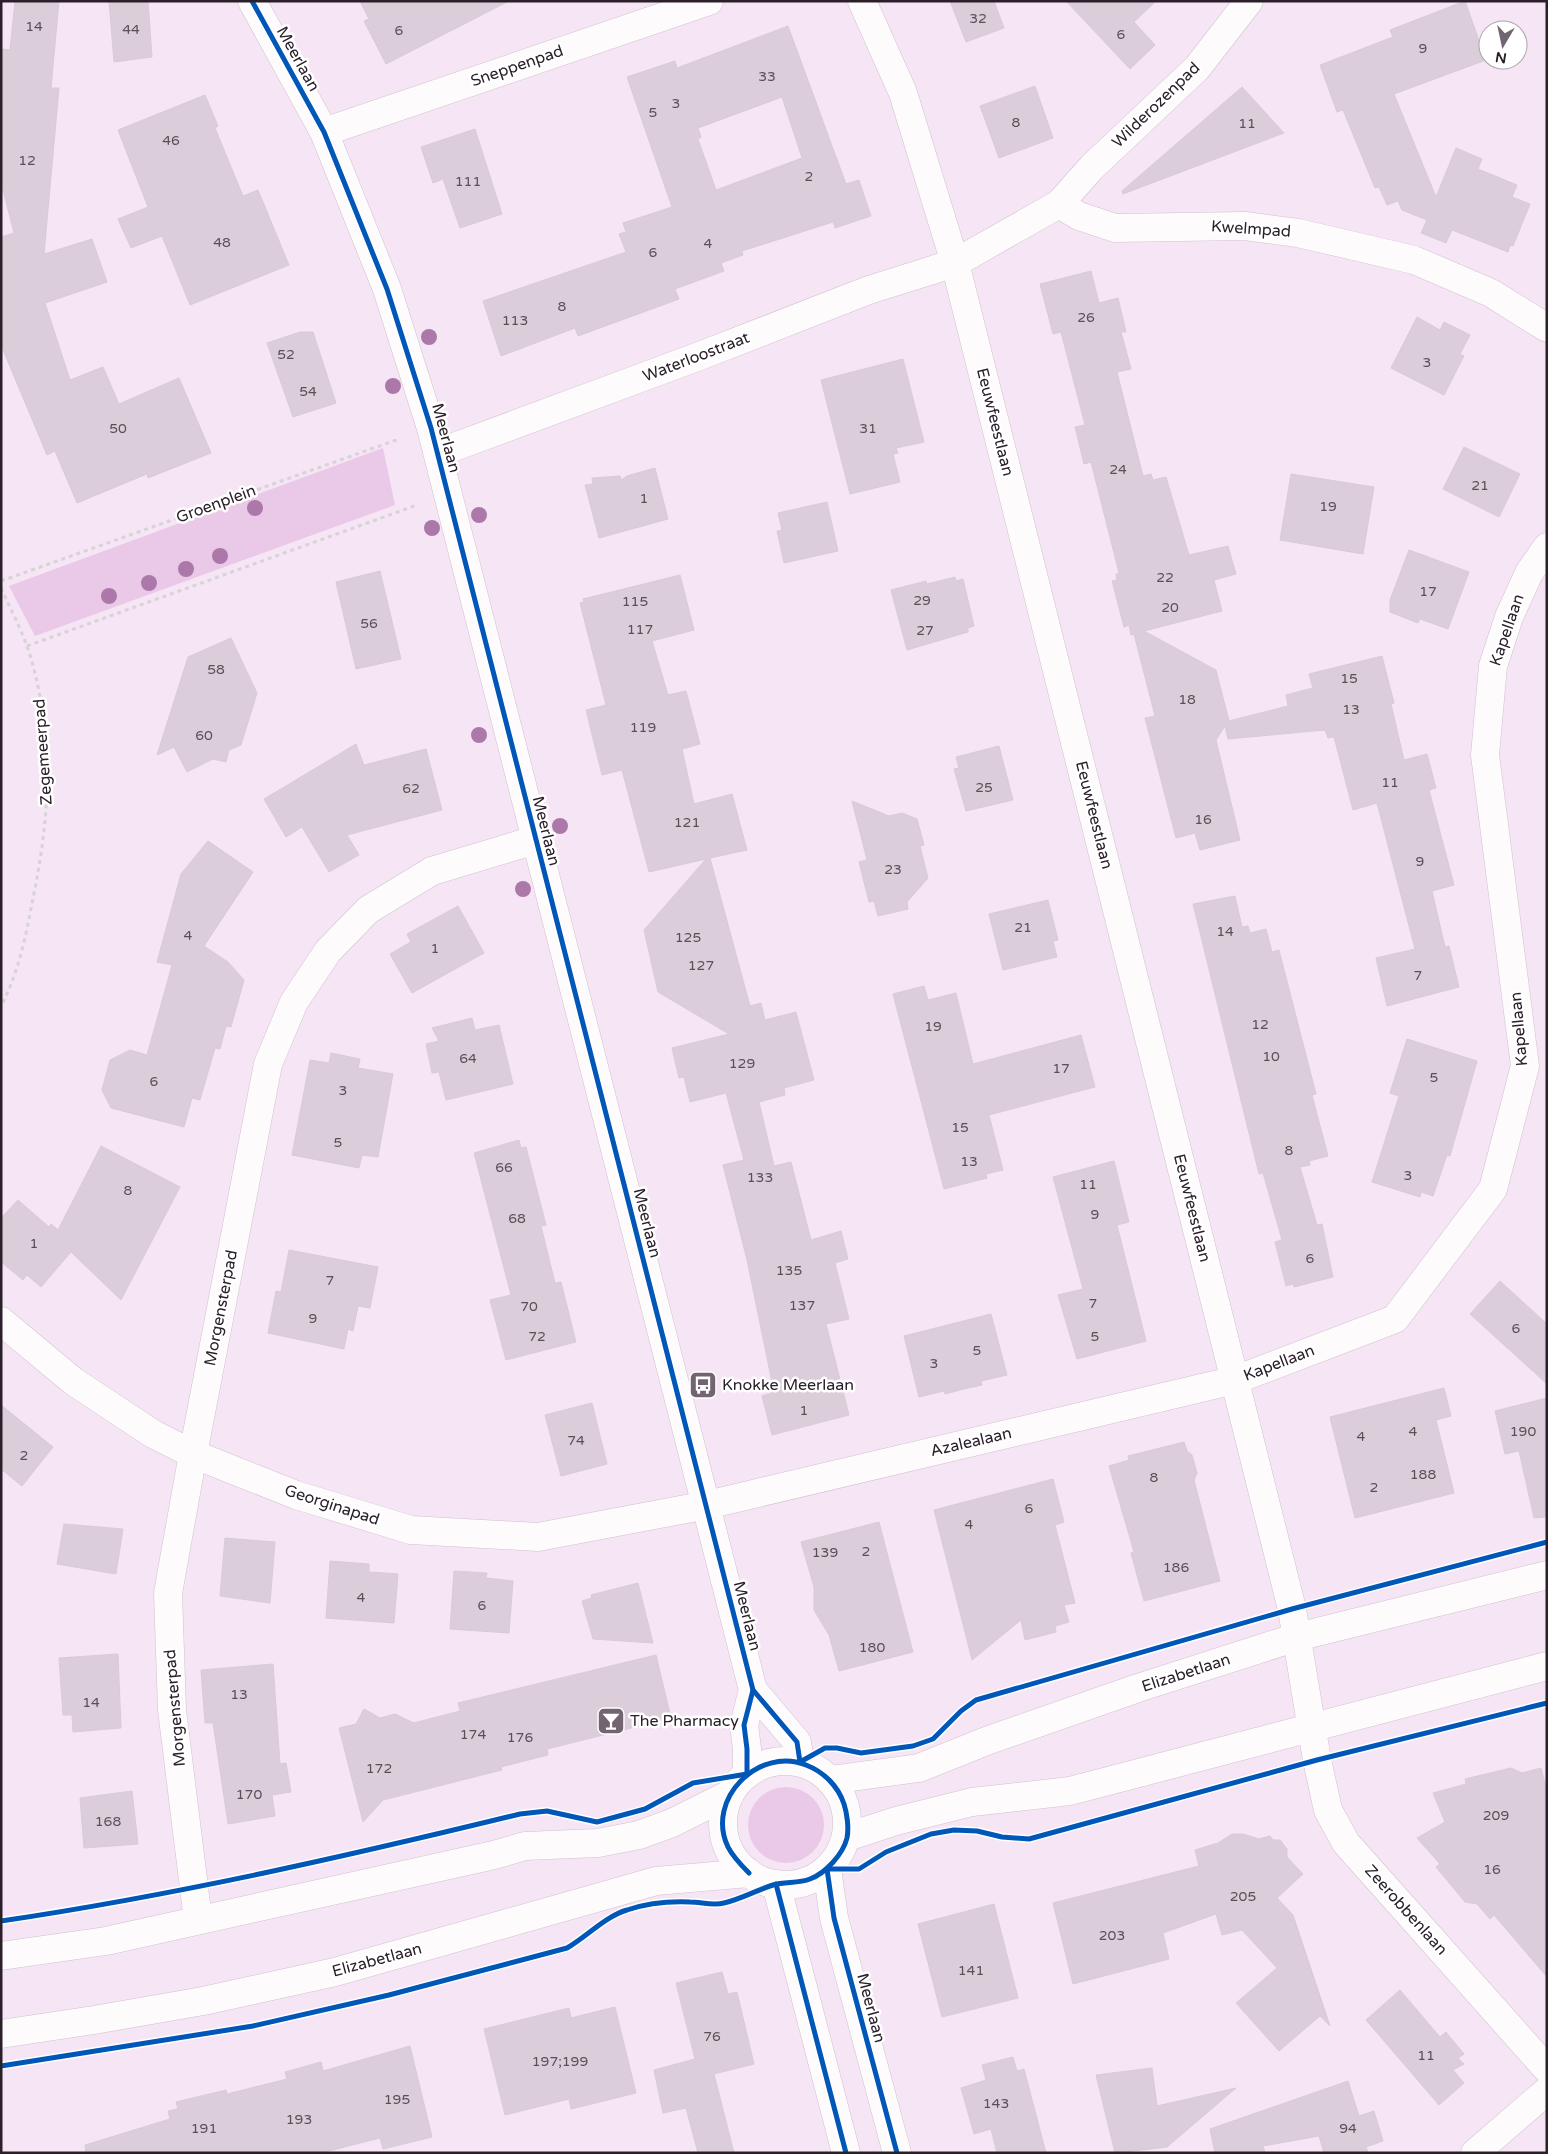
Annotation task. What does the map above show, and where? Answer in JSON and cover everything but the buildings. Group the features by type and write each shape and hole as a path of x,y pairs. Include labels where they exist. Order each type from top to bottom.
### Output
{"street":[{"name":"Meerlaan","path":"252,1 324,132 387,288 435,440 753,1690 797,1742 800,1762"},
{"name":"Sneppenpad","path":"324,132 709,1"},
{"name":"Eeuwfeestlaan","path":"862,1 903,93 955,263 1235,1380 1297,1637"},
{"name":"Wilderozenpad","path":"1059,204 1092,167 1197,68 1248,1"},
{"path":"955,263 1059,204"},
{"name":"Kwelmpad","path":"1059,204 1079,216 1115,228 1245,226 1298,232 1414,260 1491,293 1547,328"},
{"name":"Waterloostraat","path":"435,440 698,357 869,290 955,263"},
{"name":"Kapellaan","path":"1235,1380 1395,1319 1493,1189 1525,1066 1485,755 1490,690 1493,666 1509,617 1528,573 1547,547"},
{"name":"Morgensterpad","path":"198,1920 172,1710 168,1593 268,1064 294,1002 328,950 368,910 432,871 536,840"},
{"name":"Georginapad","path":"1,1321 74,1381 153,1434 193,1454 296,1495 411,1530 538,1538 707,1505"},
{"name":"Azalealaan","path":"707,1505 1235,1380"},
{"name":"Elizabetlaan","path":"830,1780 919,1768 989,1740 1138,1688 1297,1637 1547,1575"},
{"name":"Zeerobbenlaan","path":"1297,1637 1328,1810 1346,1843 1547,2069"},
{"path":"1,1956 106,1941 475,1860 525,1846 598,1843 639,1835 672,1823 738,1784 763,1764 781,1760 800,1762 816,1769 830,1780 841,1795 847,1813 847,1837 896,1821 972,1802 1070,1791 1312,1726 1547,1666"},
{"name":"Meerlaan","path":"738,1784 747,1749 744,1725 753,1690"},
{"name":"Elizabetlaan","path":"738,1784 725,1810 723,1828 732,1853 749,1873 762,1880 776,1884 794,1884 811,1879 827,1869 847,1837"},
{"name":"Meerlaan","path":"827,1869 834,1918 897,2153"},
{"name":"Elizabetlaan","path":"1,2034 203,2001 336,1972 656,1881 749,1873"},
{"path":"776,1884 846,2153"},
{"path":"1475,2153 1547,2091"}],"path":[{"path":"27,646 389,514 449,495"}],"shaded area":[{"path":"383,448 395,505 35,636 9,586"},
{"path":"779,1787 793,1787 807,1793 818,1804 824,1818 821,1840 813,1852 793,1863 779,1863 765,1857 754,1846 748,1832 748,1818 754,1804 765,1793"}],"cycle path":[{"path":"252,1 324,132 387,289 431,428 753,1690 744,1725 747,1749 747,1774"},
{"path":"800,1762 825,1748 837,1748 861,1753 913,1746 933,1739 961,1711 976,1700 1292,1609 1547,1542"},
{"path":"753,1690 797,1742 800,1762"},
{"path":"827,1869 859,1869 886,1852 931,1834 954,1830 977,1831 1002,1837 1029,1839 1317,1760 1547,1703"},
{"path":"1,2066 253,2026 389,1995 567,1948 611,1917 635,1908 650,1904 674,1902 720,1904 773,1885 810,1879 828,1868 842,1850 848,1834 845,1808 838,1791 830,1780 806,1765 788,1761 771,1763 755,1770 741,1781 730,1795 724,1811 723,1829 730,1851 749,1873"},
{"path":"1,1921 66,1911 262,1874 520,1814 547,1811 597,1822 645,1809 693,1783 747,1774"},
{"path":"827,1869 834,1918 897,2153"},
{"path":"776,1884 846,2153"}],"place":[{"name":"Knokke Meerlaan","path":"703,1385"},
{"name":"The Pharmacy","path":"611,1721"}]}
